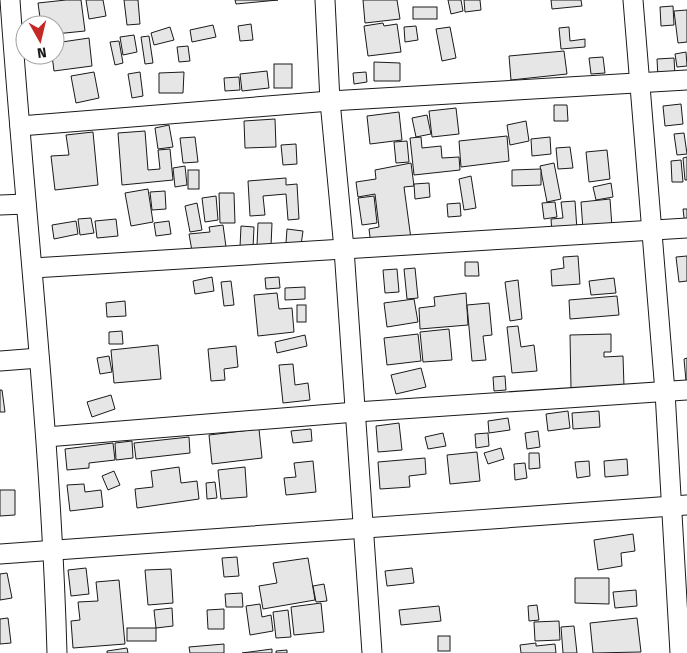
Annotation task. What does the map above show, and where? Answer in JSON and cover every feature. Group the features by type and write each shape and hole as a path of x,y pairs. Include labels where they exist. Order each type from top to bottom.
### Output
{"street":[{"path":"10,0 7,61 20,126 33,268 54,550 57,653"},
{"path":"325,0 330,101 344,249 365,529 372,653"},
{"path":"633,0 665,392 679,506 680,653"},
{"path":"20,126 330,101 687,80"},
{"path":"0,205 26,204"},
{"path":"33,268 687,228"},
{"path":"0,361 39,358"},
{"path":"46,437 356,412 687,390"},
{"path":"0,554 679,506"}],"building":[{"path":"81,0 85,31 65,33 65,15 40,15 38,3"},
{"path":"86,0 103,0 106,16 89,19"},
{"path":"124,0 138,0 140,24 127,25"},
{"path":"235,0 278,0 236,4"},
{"path":"363,0 397,0 400,19 365,23"},
{"path":"448,0 461,0 463,11 451,14"},
{"path":"464,0 480,0 481,10 465,12"},
{"path":"551,0 581,0 582,6 552,9"},
{"path":"673,6 674,25 661,26 660,7"},
{"path":"413,7 437,7 437,19 413,19"},
{"path":"687,10 687,42 678,43 674,11"},
{"path":"383,23 384,26 397,24 401,52 368,56 364,26"},
{"path":"251,24 253,40 240,41 238,26"},
{"path":"213,25 216,37 192,42 190,30"},
{"path":"416,26 418,40 405,42 404,27"},
{"path":"170,27 174,40 154,45 151,33"},
{"path":"450,27 456,58 442,61 436,29"},
{"path":"569,27 570,41 585,39 585,47 561,49 559,28"},
{"path":"134,35 137,52 123,55 120,37"},
{"path":"149,36 153,63 145,64 141,37"},
{"path":"89,38 92,66 54,71 53,65 65,65 65,42"},
{"path":"119,41 123,63 115,65 110,42"},
{"path":"188,46 190,61 179,62 177,47"},
{"path":"564,51 567,74 511,80 509,56"},
{"path":"686,52 687,66 677,67 675,54"},
{"path":"603,57 605,73 591,74 589,58"},
{"path":"674,58 675,76 658,78 657,59"},
{"path":"374,62 400,63 400,81 374,81"},
{"path":"274,64 292,64 292,88 274,88"},
{"path":"267,71 269,88 242,91 240,74"},
{"path":"94,72 99,98 76,103 71,76"},
{"path":"140,72 143,96 132,98 128,74"},
{"path":"184,72 183,93 159,93 159,73"},
{"path":"366,72 367,82 354,84 353,73"},
{"path":"239,77 240,90 225,91 224,78"},
{"path":"681,104 683,124 665,126 663,106"},
{"path":"554,105 567,105 568,121 554,121"},
{"path":"456,108 459,134 432,137 429,111"},
{"path":"399,112 402,140 370,144 367,116"},
{"path":"427,115 431,134 416,137 412,118"},
{"path":"275,119 276,147 245,148 244,121"},
{"path":"526,121 529,141 510,145 507,125"},
{"path":"169,125 173,147 158,149 155,128"},
{"path":"145,131 148,170 160,169 158,150 170,149 173,180 122,185 118,133"},
{"path":"93,132 98,185 55,190 51,156 69,155 66,135"},
{"path":"684,133 687,154 677,155 674,134"},
{"path":"507,136 509,161 461,167 459,141"},
{"path":"195,137 198,162 183,163 180,138"},
{"path":"421,137 422,148 441,146 442,158 459,157 460,170 414,175 410,138"},
{"path":"550,137 551,154 532,156 531,139"},
{"path":"407,141 409,162 396,163 394,142"},
{"path":"296,144 297,164 283,165 281,145"},
{"path":"570,147 573,168 558,169 556,148"},
{"path":"607,150 610,179 589,182 586,152"},
{"path":"687,157 687,180 685,180 683,158"},
{"path":"681,160 683,182 672,182 671,161"},
{"path":"411,163 414,186 404,187 411,239 371,245 369,229 379,227 375,194 358,197 356,182 376,179 375,170"},
{"path":"554,163 561,199 547,202 540,166"},
{"path":"185,166 187,185 175,187 173,168"},
{"path":"541,169 541,185 512,186 512,170"},
{"path":"188,170 199,170 199,189 188,189"},
{"path":"471,176 476,208 464,210 459,179"},
{"path":"286,178 286,185 297,184 299,219 288,220 286,194 263,196 265,215 250,216 248,181"},
{"path":"429,183 430,197 415,199 414,184"},
{"path":"611,183 613,197 596,200 593,187"},
{"path":"148,189 153,222 131,226 125,193"},
{"path":"165,191 166,209 152,210 150,192"},
{"path":"219,193 234,193 235,223 220,223"},
{"path":"216,196 218,220 205,222 202,198"},
{"path":"374,196 377,223 362,225 358,198"},
{"path":"610,199 612,227 583,230 581,202"},
{"path":"575,201 577,230 552,233 551,219 563,218 561,202"},
{"path":"555,202 557,217 544,219 542,203"},
{"path":"197,203 202,230 190,232 185,206"},
{"path":"460,203 461,216 448,217 447,204"},
{"path":"683,209 687,209 687,226 685,226"},
{"path":"91,218 94,233 80,235 78,219"},
{"path":"116,219 118,236 97,238 95,221"},
{"path":"76,221 78,234 54,239 52,225"},
{"path":"169,221 171,234 156,236 154,223"},
{"path":"258,223 272,223 271,246 257,245"},
{"path":"223,225 226,247 192,251 189,234 210,232 209,227"},
{"path":"241,226 254,227 253,248 240,247"},
{"path":"287,229 303,231 301,245 286,243"},
{"path":"578,256 580,284 552,286 551,270 564,268 563,257"},
{"path":"687,256 687,281 679,282 676,257"},
{"path":"465,262 478,262 479,276 465,276"},
{"path":"415,268 418,298 407,299 404,269"},
{"path":"397,269 399,292 385,293 383,270"},
{"path":"212,277 214,291 195,294 193,281"},
{"path":"279,277 280,288 266,289 265,278"},
{"path":"614,278 616,293 591,295 589,281"},
{"path":"518,280 522,319 510,321 505,282"},
{"path":"231,281 234,305 224,306 221,282"},
{"path":"305,287 305,299 285,300 285,288"},
{"path":"277,293 279,309 292,308 294,332 258,336 254,295"},
{"path":"466,293 468,325 420,329 419,308 435,306 434,297"},
{"path":"617,296 619,315 570,319 569,300"},
{"path":"414,299 418,322 387,327 384,303"},
{"path":"125,301 126,316 107,317 106,303"},
{"path":"489,303 492,335 483,336 486,360 472,361 467,305"},
{"path":"297,305 306,305 306,322 297,322"},
{"path":"518,326 521,347 534,345 537,371 512,373 507,327"},
{"path":"449,329 452,360 423,362 420,332"},
{"path":"122,331 123,344 109,344 109,332"},
{"path":"418,334 421,361 387,365 384,338"},
{"path":"611,334 611,352 604,352 604,357 623,356 624,387 571,388 570,335"},
{"path":"305,335 307,346 277,353 275,342"},
{"path":"158,345 161,379 114,383 111,350"},
{"path":"236,346 238,367 224,369 225,380 211,381 208,349"},
{"path":"109,356 112,372 100,374 97,358"},
{"path":"687,358 687,381 686,381 684,359"},
{"path":"293,364 295,385 308,383 310,400 283,403 279,365"},
{"path":"421,368 426,387 396,394 391,375"},
{"path":"505,376 506,390 494,391 493,377"},
{"path":"0,390 2,390 5,412 0,412"},
{"path":"111,395 115,409 92,417 87,402"},
{"path":"568,411 570,428 548,431 546,414"},
{"path":"599,411 600,427 573,429 572,413"},
{"path":"508,418 510,430 489,433 488,421"},
{"path":"399,423 402,450 378,452 376,426"},
{"path":"259,429 262,458 212,464 209,435"},
{"path":"311,429 312,441 293,443 291,431"},
{"path":"538,431 540,447 527,449 525,433"},
{"path":"443,433 446,446 428,449 425,437"},
{"path":"488,433 489,446 476,448 475,434"},
{"path":"189,437 190,453 136,459 134,443"},
{"path":"132,441 133,458 116,460 115,443"},
{"path":"113,443 115,460 89,463 89,468 67,470 65,449"},
{"path":"501,448 504,459 488,464 484,453"},
{"path":"477,452 480,481 450,484 447,455"},
{"path":"529,453 539,453 540,468 529,469"},
{"path":"425,458 426,474 409,476 410,487 380,489 378,462"},
{"path":"627,459 628,475 605,477 604,461"},
{"path":"313,461 316,492 286,495 284,478 296,477 294,463"},
{"path":"589,461 590,476 577,478 575,462"},
{"path":"525,463 527,478 515,480 514,464"},
{"path":"179,467 181,483 197,481 199,499 137,508 135,489 153,487 151,471"},
{"path":"245,467 247,497 221,499 218,470"},
{"path":"114,471 120,485 108,490 102,476"},
{"path":"215,482 217,498 207,499 206,483"},
{"path":"84,484 85,492 101,490 103,507 70,511 67,485"},
{"path":"0,490 15,490 15,515 0,516"},
{"path":"633,534 635,551 621,553 622,566 598,570 594,540"},
{"path":"237,557 239,576 224,577 222,558"},
{"path":"308,558 315,600 263,609 259,586 277,583 273,563"},
{"path":"86,568 89,594 71,596 68,570"},
{"path":"412,568 414,583 387,586 385,571"},
{"path":"171,569 173,603 148,605 145,570"},
{"path":"7,573 12,598 0,600 0,574"},
{"path":"575,578 609,578 609,604 575,603"},
{"path":"119,580 125,644 73,648 71,621 80,620 78,602 98,601 96,582"},
{"path":"324,584 327,601 316,602 313,586"},
{"path":"636,590 637,606 615,608 613,592"},
{"path":"242,593 243,607 226,607 225,594"},
{"path":"321,603 324,632 294,635 291,607"},
{"path":"260,604 262,617 271,615 273,631 250,635 246,606"},
{"path":"537,605 539,620 529,621 528,606"},
{"path":"439,606 441,621 401,625 399,610"},
{"path":"172,608 173,626 156,628 154,610"},
{"path":"224,609 224,629 208,629 207,610"},
{"path":"288,610 291,637 276,638 273,612"},
{"path":"8,618 11,643 0,644 0,619"},
{"path":"637,618 641,652 593,653 590,623"},
{"path":"559,621 560,640 535,641 534,622"},
{"path":"574,626 577,653 563,653 561,627"},
{"path":"127,628 156,628 156,641 127,641"},
{"path":"438,636 450,636 450,651 438,651"},
{"path":"536,643 536,646 555,644 556,653 521,653 520,645"},
{"path":"224,644 224,653 190,653 189,647"},
{"path":"127,648 128,653 107,653 107,651"},
{"path":"272,649 272,653 242,653"},
{"path":"287,650 287,653 276,653 276,651"}]}
